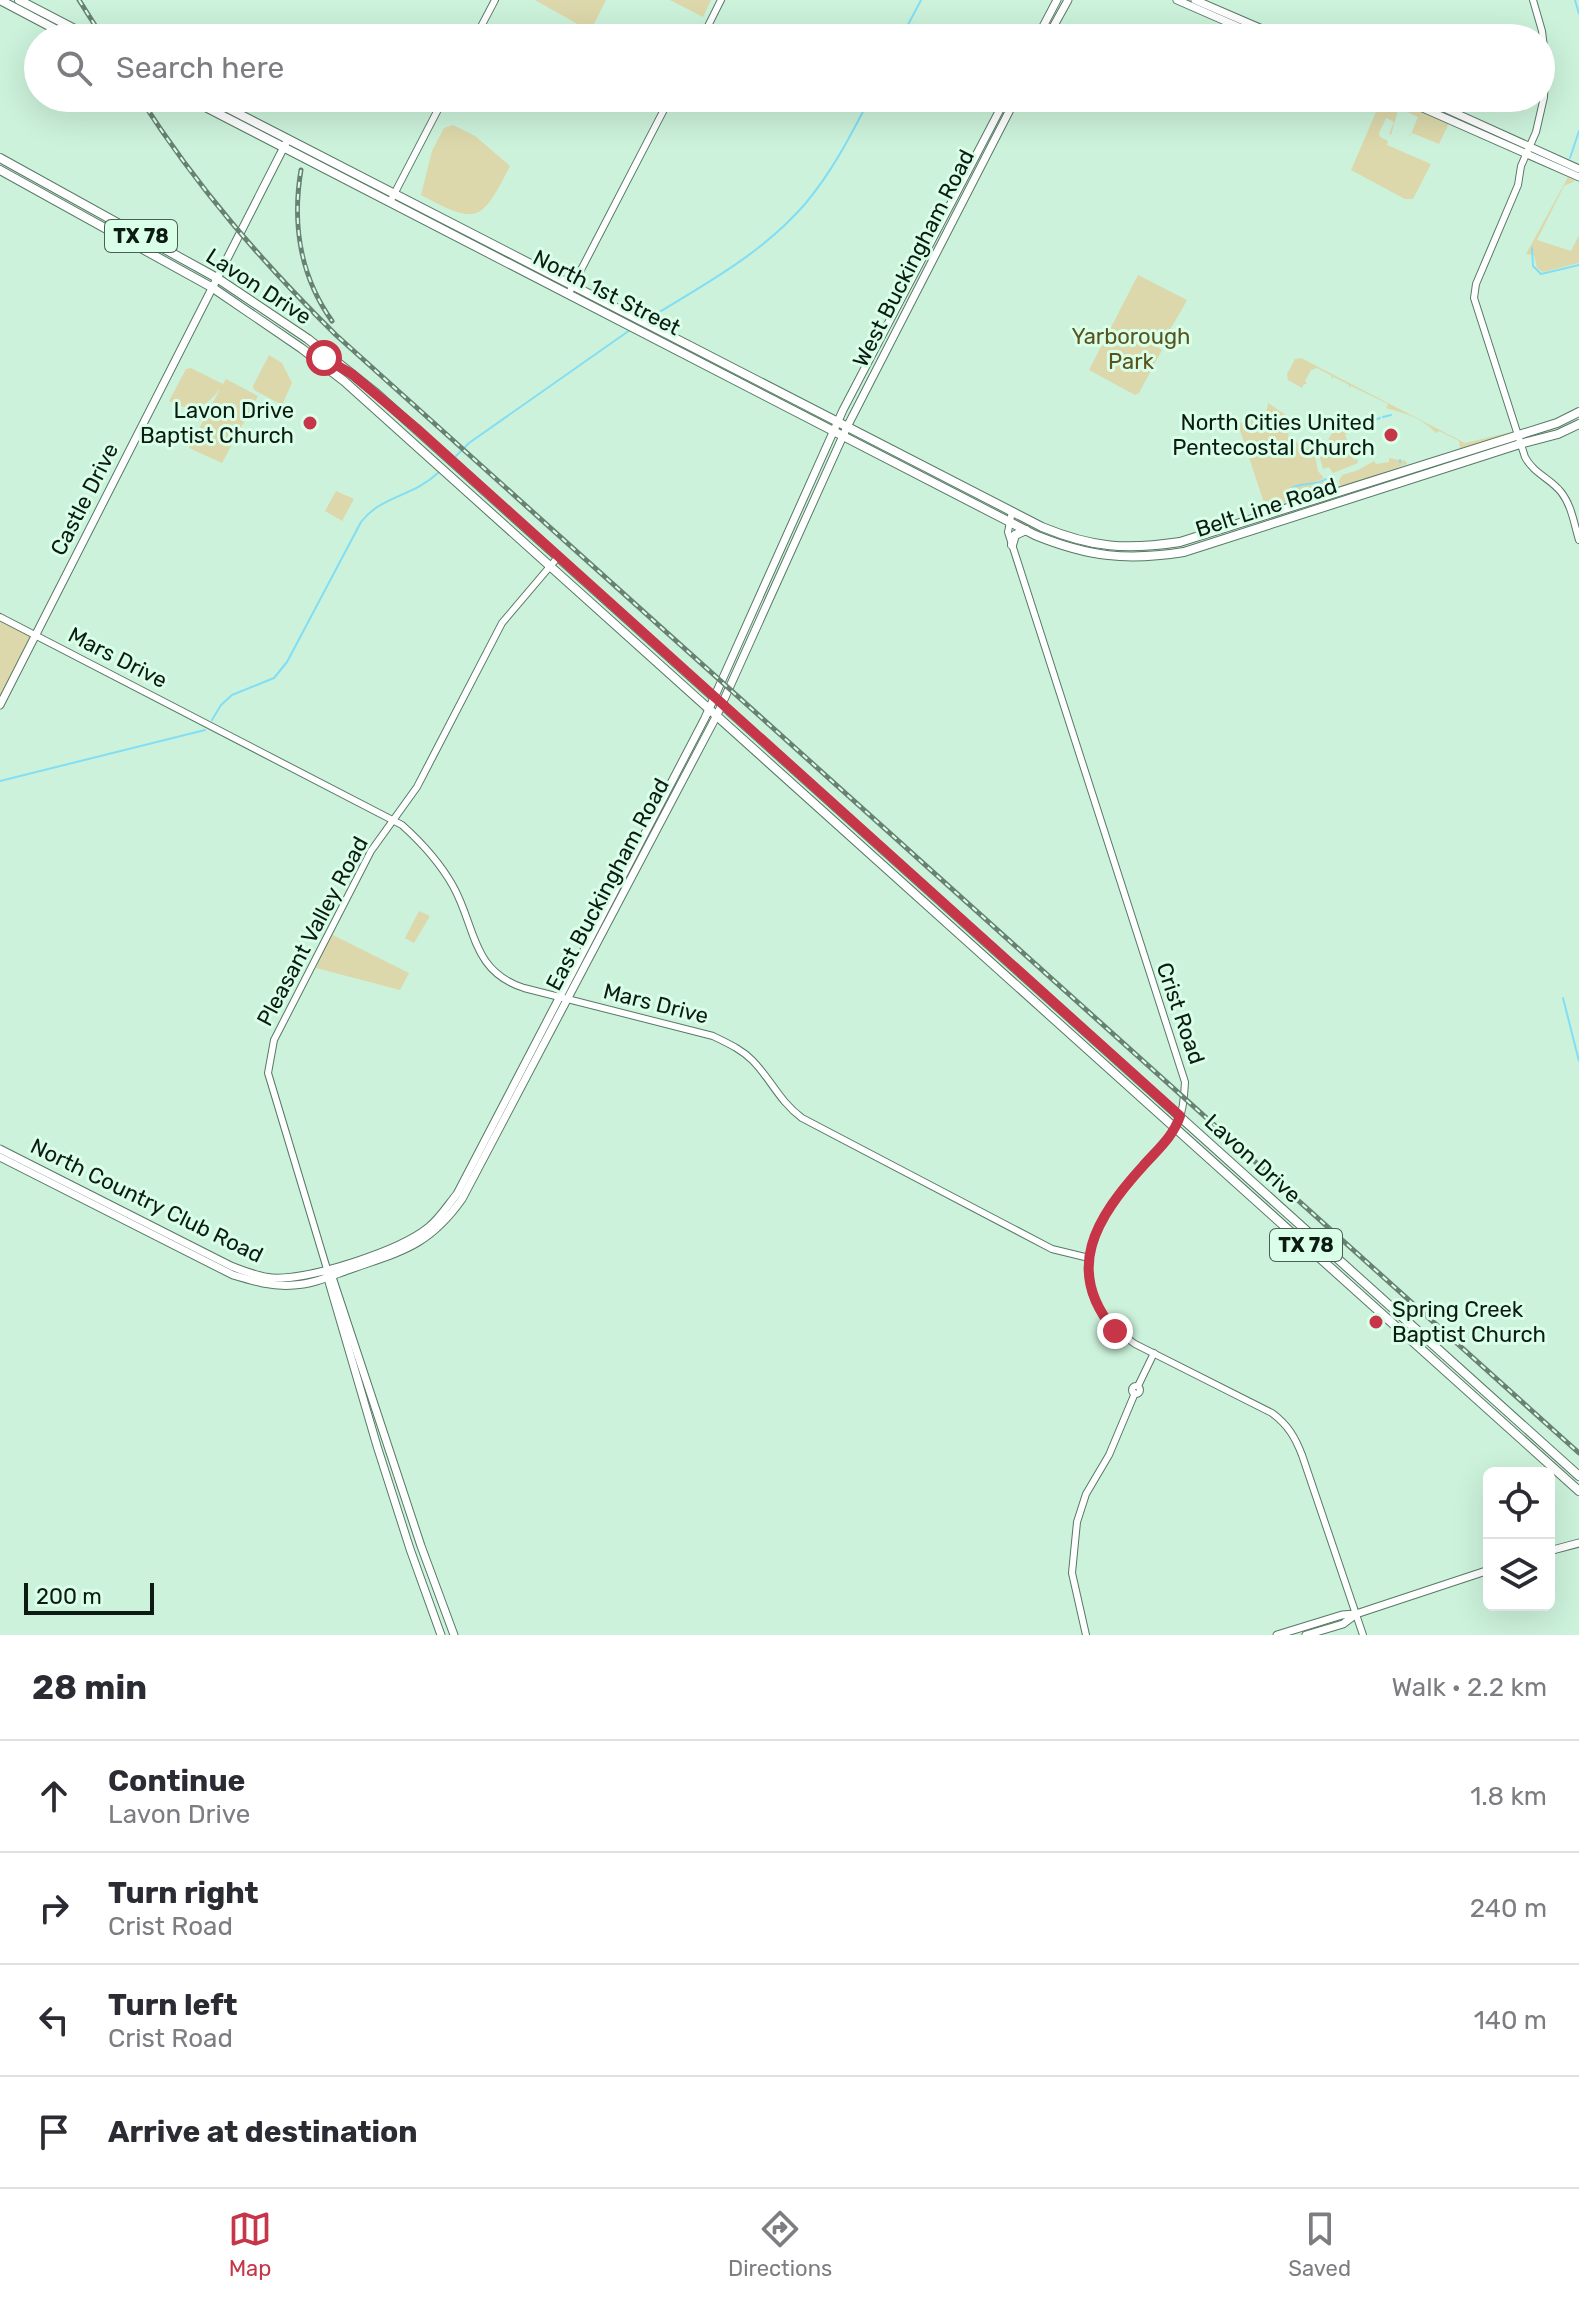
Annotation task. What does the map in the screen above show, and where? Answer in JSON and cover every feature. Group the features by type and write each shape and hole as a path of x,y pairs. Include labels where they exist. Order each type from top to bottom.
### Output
{"main road":[{"path":"0,0 45,24"},
{"path":"19,0 65,24"},
{"path":"1044,24 1057,0"},
{"path":"1055,24 1068,0"},
{"path":"1177,0 1232,24"},
{"path":"1195,0 1251,24"},
{"name":"North 1st Street","path":"218,112 447,225 632,322"},
{"name":"North 1st Street","path":"232,112 286,144"},
{"name":"West Buckingham Road","path":"840,429 878,342 999,112"},
{"name":"West Buckingham Road","path":"840,429 875,370 1009,112"},
{"path":"1434,112 1579,169"},
{"path":"1451,112 1579,177"},
{"name":"Castle Drive","path":"0,705 286,144"},
{"name":"Lavon Drive","path":"0,158 217,278 271,313 386,402 1579,1476"},
{"name":"Lavon Drive","path":"0,170 213,288 316,360 380,412 1579,1491"},
{"name":"North 1st Street","path":"570,289 600,309 647,329 1010,516"},
{"path":"875,370 873,366 878,342"},
{"path":"316,360 326,359 352,374"},
{"path":"380,412 386,402"},
{"name":"Belt Line Road","path":"1010,516 1085,543 1103,546 1143,548 1180,542 1518,440 1579,412"},
{"name":"Belt Line Road","path":"1518,440 1558,434 1579,424"},
{"name":"East Buckingham Road","path":"329,1274 417,1245 439,1228 462,1199 713,712 790,552 840,429"},
{"name":"Belt Line Road","path":"1010,516 1026,530 1082,552 1145,558 1184,552 1414,473"},
{"name":"East Buckingham Road","path":"718,701 782,548 811,494"},
{"path":"1012,545 1015,535 1026,530"},
{"path":"782,548 790,552"},
{"path":"959,933 967,925"},
{"name":"North Country Club Road","path":"0,1149 231,1266 270,1278 329,1274"},
{"name":"North Country Club Road","path":"0,1157 233,1275 278,1285 307,1283 329,1274"},
{"name":"Pleasant Valley Road","path":"329,1274 407,1539 441,1635"},
{"name":"Pleasant Valley Road","path":"329,1274 454,1635"},
{"path":"1352,1286 1359,1278"},
{"path":"1437,1362 1444,1354"},
{"path":"1510,1429 1518,1420"},
{"path":"1555,1549 1579,1543"},
{"path":"1277,1635 1342,1615 1356,1614 1483,1572"},
{"path":"1306,1635 1343,1624 1356,1614"}],"street":[{"path":"482,24 495,0"},
{"path":"709,24 721,0"},
{"path":"1533,0 1540,24"},
{"path":"392,198 437,112"},
{"path":"570,289 663,112"},
{"path":"1541,112 1536,132 1521,166 1518,185 1476,284 1474,298 1518,440 1529,465 1560,490 1567,500 1579,540"},
{"name":"Crist Road","path":"1010,516 1007,528 1012,545 1122,893 1184,1074 1184,1098 1176,1128 1116,1199 1097,1233 1089,1258 1089,1284 1099,1313 1115,1331 1272,1413 1290,1430 1302,1455 1363,1635"},
{"name":"Pleasant Valley Road","path":"329,1274 268,1073 274,1040 371,851 417,787 502,623 558,557"},
{"name":"Mars Drive","path":"0,617 395,820 423,844 439,863 458,896 486,965 513,984 713,1036 733,1045 751,1059 783,1102 802,1118 1043,1245 1060,1253 1089,1258"},
{"path":"1086,1635 1072,1573 1072,1545 1077,1522 1086,1494 1109,1455 1135,1393 1140,1392 1138,1386 1154,1353"}],"green space":[{"path":"535,0 606,0 594,24 577,24"},
{"path":"670,0 711,0 703,17"},
{"path":"1376,112 1397,112 1391,135 1394,122 1386,118 1379,133 1388,141 1387,145 1431,164 1413,199 1405,199 1351,170"},
{"path":"1407,112 1423,112 1449,123 1439,144 1411,134 1418,117"},
{"path":"453,125 475,136 510,166 492,199 476,213 454,211 421,195 432,151 444,128"},
{"path":"1568,177 1575,181 1564,186 1537,240 1571,251 1579,235 1579,263 1543,272 1537,268 1534,255 1526,254"},
{"name":"Yarborough Park","path":"1138,275 1187,300 1159,348 1162,350 1139,393 1135,395 1089,370"},
{"path":"269,355 282,363 292,383 282,405 254,390 253,386"},
{"path":"1301,358 1465,443 1511,432 1460,449 1459,441 1439,431 1436,433 1413,417 1386,408 1388,404 1351,386 1349,388 1349,385 1334,377 1331,379 1332,376 1317,368 1311,370 1305,381 1307,384 1302,388 1288,380 1287,374 1295,359"},
{"path":"191,368 223,384 226,379 258,396 222,463 189,448 220,389 198,407 185,407 169,401 186,369"},
{"path":"1268,403 1290,418 1283,431 1289,434 1288,438 1308,448 1310,445 1313,447 1318,471 1324,478 1309,486 1327,480 1332,487 1266,509 1238,424 1266,414"},
{"path":"1338,422 1348,427 1345,434 1354,460 1357,459 1358,463 1333,473 1329,467 1323,469 1318,451 1321,444 1325,446"},
{"path":"1389,458 1399,460 1399,463 1406,461 1407,464 1343,487 1340,485 1342,475 1374,461 1376,464 1389,462"},
{"path":"336,491 354,499 342,521 325,511"},
{"path":"0,621 31,637 0,698"},
{"path":"419,911 430,916 414,943 405,938"},
{"path":"331,934 409,973 400,990 316,968"}],"waterway":[{"path":"908,24 921,0"},
{"path":"1575,0 1579,14"},
{"path":"646,320 751,254 788,222 824,179 862,112"},
{"path":"1570,158 1579,131"},
{"path":"1532,248 1533,266 1541,274 1579,265"},
{"path":"456,456 469,443 630,330"},
{"path":"1383,417 1391,415"},
{"path":"1365,423 1380,418"},
{"path":"1355,424 1363,424"},
{"path":"212,720 232,695 274,678 287,662 361,522 369,513 419,487 439,472"},
{"path":"1290,489 1326,479"},
{"path":"0,781 205,730"},
{"path":"1563,998 1579,1061"}],"railway":[{"path":"79,0 94,24"},
{"path":"149,112 231,222 336,335 1579,1453"},
{"path":"301,170 298,190 301,248 312,286 332,321"}],"place":[{"name":"Lavon Drive Baptist Church","path":"310,423"},
{"name":"North Cities United Pentecostal Church","path":"1391,435"},
{"name":"Spring Creek Baptist Church","path":"1376,1322"}],"route":[{"path":"324,358 352,374 416,428 1180,1116 1176,1128 1122,1190 1091,1246 1088,1271 1093,1299 1099,1313 1115,1331"}]}
